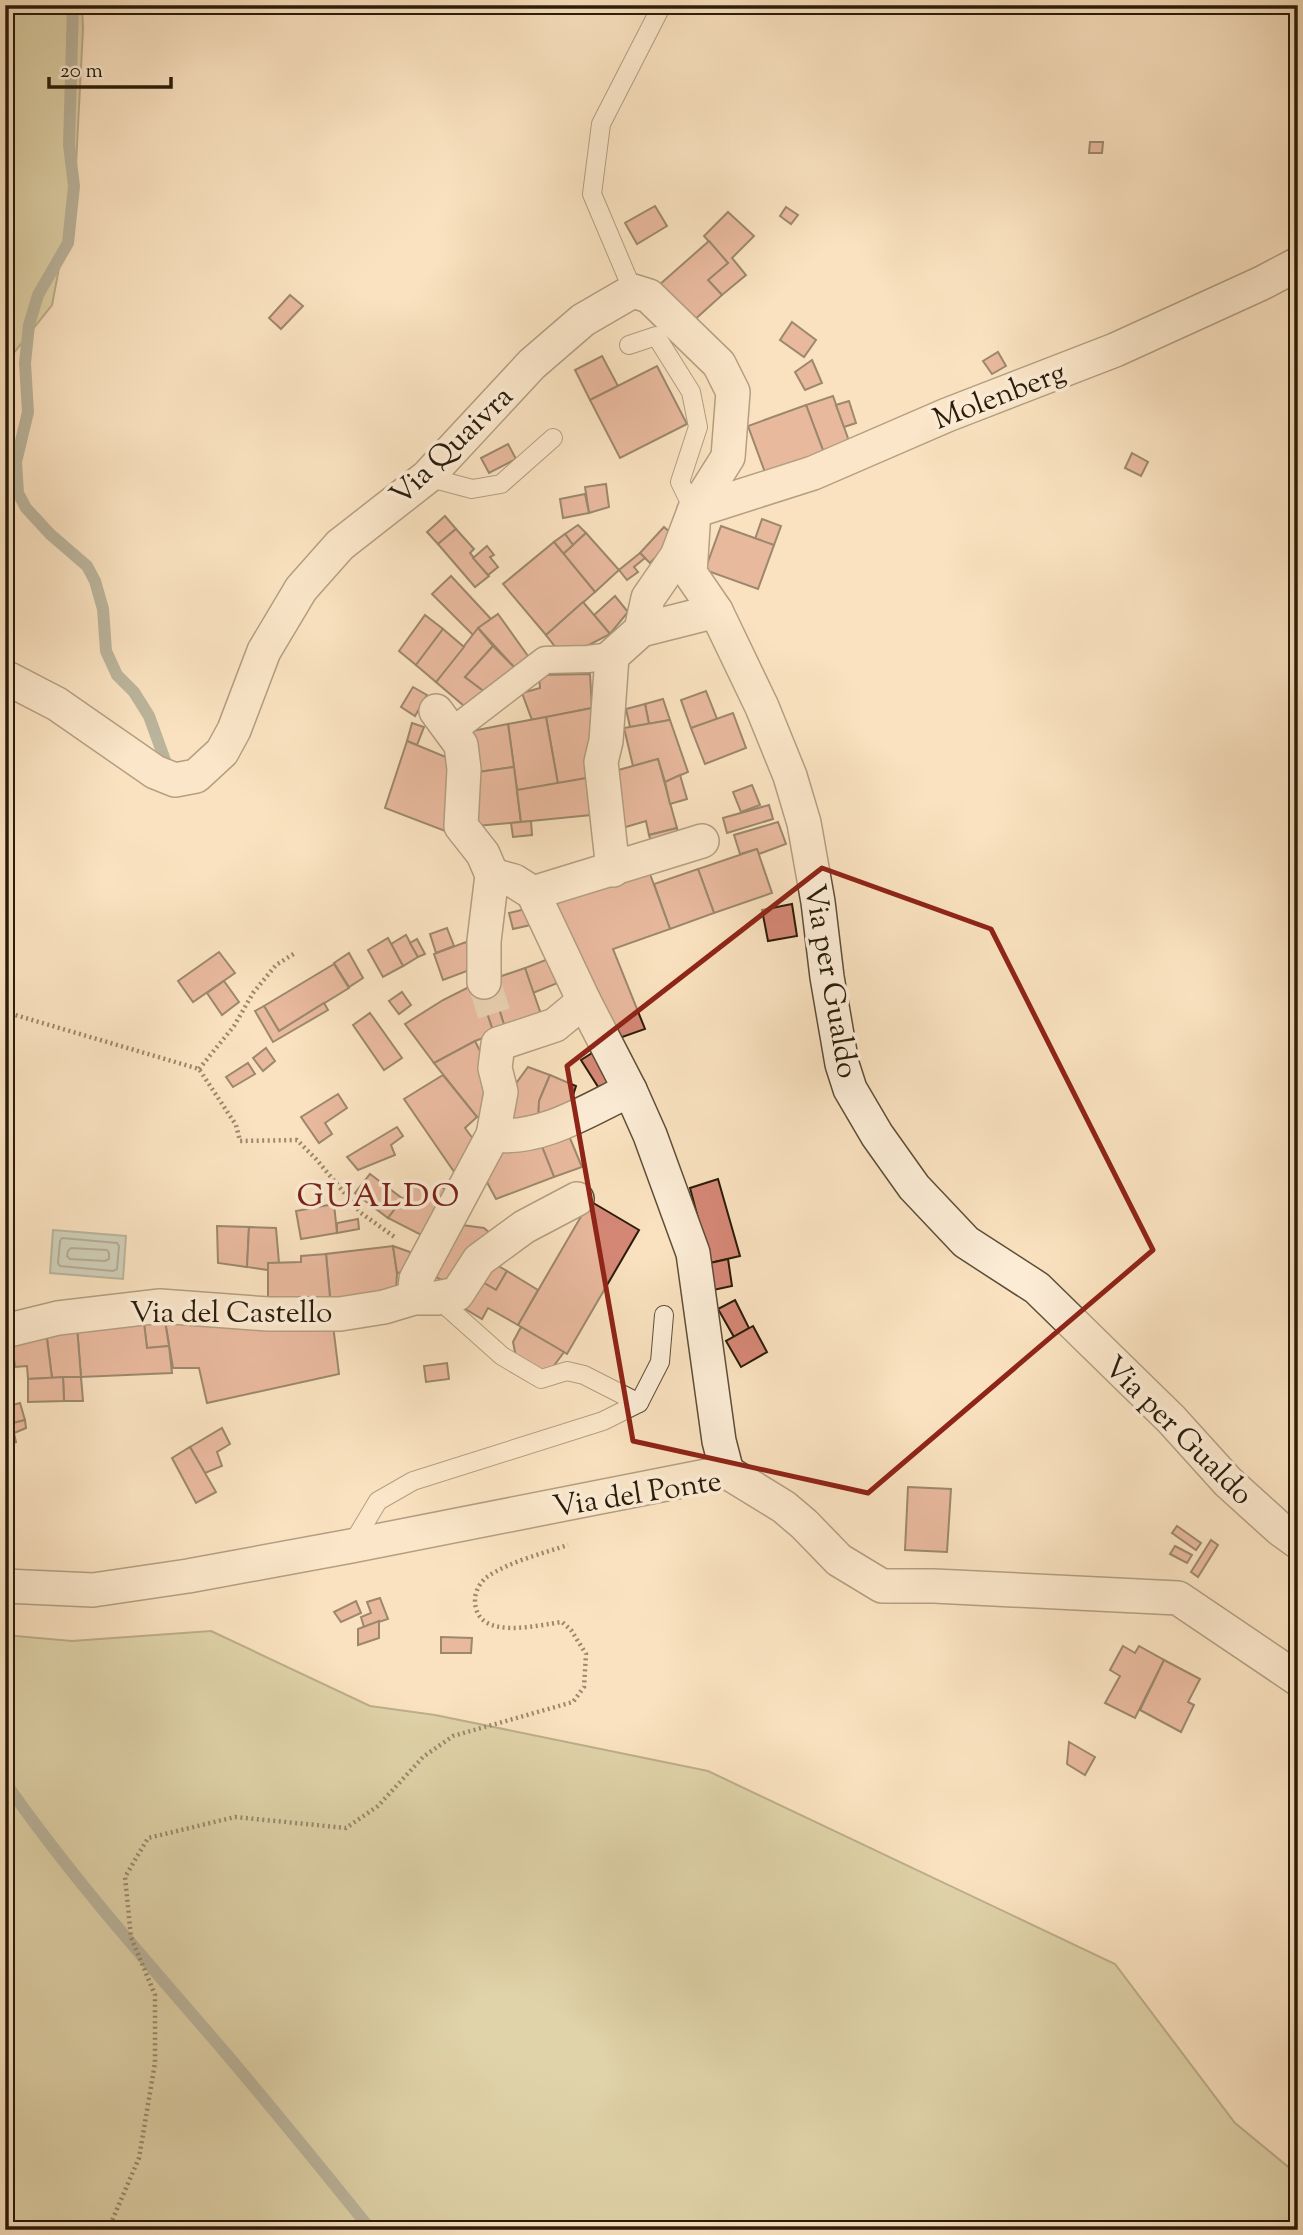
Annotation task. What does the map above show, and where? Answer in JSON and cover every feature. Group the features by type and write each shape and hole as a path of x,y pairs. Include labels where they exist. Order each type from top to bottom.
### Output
{"street":[{"name":"Molenberg","path":"694,511 813,473 947,415 1115,350 1298,264"},
{"name":"Via Quaivra","path":"5,677 57,704 155,772 174,780 196,776 222,752 234,730 264,651 301,589 340,545 427,477 532,364 583,320 634,291"},
{"path":"634,291 649,296 719,364 733,392 728,457 694,511 677,556 648,598 641,630"},
{"name":"Via per Gualdo","path":"694,511 690,573 716,611 762,707 790,776 804,823 818,902 827,978 842,1064 850,1089 877,1135 914,1187 966,1242 1037,1287 1171,1419 1228,1482 1280,1530 1298,1542"},
{"path":"484,982 484,941 492,876 483,854 461,826 464,769 461,745 444,721 545,660 612,656 641,630 716,611"},
{"path":"612,656 607,741 601,762 612,870"},
{"path":"533,893 702,841"},
{"path":"492,876 514,881 533,893 650,1135 693,1253 719,1441 727,1472"},
{"path":"426,1298 416,1279 493,1135 501,1092 495,1068 499,1038 555,1024 584,1001"},
{"path":"493,1135 524,1135 562,1122 630,1090"},
{"name":"Via del Castello","path":"5,1331 58,1318 160,1306 268,1314 340,1314 457,1294 479,1260 524,1227 577,1199"},
{"name":"Via del Ponte","path":"5,1586 93,1590 188,1576 727,1472 784,1507 839,1560 882,1586 934,1586 1178,1598 1298,1679"}],"lane":[{"path":"634,291 592,194 601,124 662,5"},
{"path":"629,345 656,336 691,392 698,426 680,482 694,511"},
{"path":"427,477 472,489 501,484 553,438"},
{"path":"426,1298 502,1356 541,1380 567,1371 584,1375 639,1403"},
{"path":"351,1546 378,1501 413,1481 603,1421 639,1403 660,1362 664,1315"}],"path":[{"path":"200,1069 234,1026 253,993 276,965 295,953"},
{"path":"5,1012 200,1069 236,1125 240,1140 297,1140 362,1213 404,1243 429,1251"},
{"path":"108,2230 139,2158 155,2063 155,1995 131,1937 125,1877 148,1838 235,1817 346,1828 378,1806 423,1757 453,1736 573,1702 584,1687 586,1654 571,1630 562,1622 499,1628 483,1620 477,1612 475,1602 476,1593 486,1577 522,1560 573,1543"}],"highlighted area":[{"path":"822,868 991,929 1153,1250 868,1493 633,1441 567,1066"}],"green space":[{"path":"5,5 82,5 83,29 75,184 52,305 5,364"},
{"path":"211,1631 370,1706 435,1715 708,1771 1115,1964 1235,2123 1298,2175 1298,2230 5,2230 5,1635 72,1641"}],"water":[{"path":"53,1230 126,1236 123,1279 50,1273"}],"building":[{"path":"1090,142 1103,142 1102,153 1089,153"},
{"path":"655,206 667,226 637,244 625,223"},
{"path":"786,207 798,215 791,224 780,216"},
{"path":"728,212 754,236 732,258 746,275 722,295 708,280 728,263 704,236"},
{"path":"709,241 728,263 708,280 722,295 692,322 659,285"},
{"path":"290,295 303,306 281,329 269,318"},
{"path":"792,322 816,340 804,357 780,340"},
{"path":"998,352 1006,366 992,374 983,361"},
{"path":"602,356 618,386 590,400 575,370"},
{"path":"812,360 822,383 805,390 795,372"},
{"path":"657,366 687,424 620,458 590,400"},
{"path":"833,396 850,444 824,453 806,405"},
{"path":"849,401 856,423 844,427 836,405"},
{"path":"806,405 824,453 766,475 748,426"},
{"path":"508,444 516,459 489,473 481,458"},
{"path":"1132,453 1148,462 1141,476 1125,468"},
{"path":"606,484 609,507 589,513 585,487"},
{"path":"585,494 589,513 563,518 560,499"},
{"path":"445,516 456,529 438,544 427,532"},
{"path":"762,519 781,526 774,545 755,539"},
{"path":"578,525 586,533 573,545 565,534"},
{"path":"721,526 774,545 758,589 705,570"},
{"path":"664,527 675,537 650,563 640,553"},
{"path":"456,529 474,549 470,553 489,576 475,587 438,544"},
{"path":"586,533 619,570 595,592 563,554"},
{"path":"565,534 573,545 563,554 554,542"},
{"path":"554,542 595,592 546,635 503,584"},
{"path":"487,546 494,555 490,557 498,567 488,575 473,558"},
{"path":"640,553 645,558 634,567 638,572 627,580 619,570"},
{"path":"451,576 491,619 473,635 432,594"},
{"path":"615,596 628,612 610,634 594,615"},
{"path":"583,602 610,634 564,658 546,635"},
{"path":"498,614 528,656 515,668 478,628"},
{"path":"425,615 443,629 416,665 399,651"},
{"path":"478,628 493,646 465,677 489,695 471,712 436,682"},
{"path":"443,629 464,647 436,682 416,665"},
{"path":"493,646 515,668 489,695 465,677"},
{"path":"590,674 592,708 532,720 522,693 540,688 539,675"},
{"path":"413,687 427,695 415,716 401,707"},
{"path":"706,691 717,719 691,728 681,700"},
{"path":"663,699 670,720 649,724 645,704"},
{"path":"645,704 649,724 630,727 626,709"},
{"path":"592,708 598,776 558,784 546,717"},
{"path":"733,713 746,748 705,764 691,728"},
{"path":"546,717 558,784 517,790 508,724"},
{"path":"670,720 688,772 665,782 658,759 633,766 624,728"},
{"path":"412,723 424,727 417,745 407,741"},
{"path":"508,724 514,767 471,773 467,732"},
{"path":"407,741 458,762 445,831 385,808"},
{"path":"658,759 677,828 649,835 646,821 619,829 604,774"},
{"path":"514,767 521,822 476,826 471,773"},
{"path":"680,775 687,799 670,804 665,782"},
{"path":"598,776 601,814 521,822 517,790"},
{"path":"752,785 760,805 741,812 733,792"},
{"path":"769,805 773,819 727,833 723,818"},
{"path":"531,821 532,835 513,837 511,823"},
{"path":"778,822 786,844 759,854 757,849 740,854 734,835"},
{"path":"677,828 680,842 654,852 649,835"},
{"path":"757,849 772,893 714,913 698,869"},
{"path":"698,869 714,913 670,929 654,884"},
{"path":"650,874 670,929 613,949 645,1029 611,1041 551,901"},
{"path":"792,904 797,936 768,941 762,910"},
{"path":"530,908 535,924 513,929 509,913"},
{"path":"447,928 454,946 436,953 430,934"},
{"path":"406,935 418,957 403,966 391,944"},
{"path":"388,938 403,966 383,977 368,950"},
{"path":"417,939 425,954 418,957 410,943"},
{"path":"466,942 475,968 443,980 434,954"},
{"path":"219,952 235,973 193,1002 178,981"},
{"path":"349,953 363,978 349,987 334,963"},
{"path":"556,956 565,980 533,993 525,968"},
{"path":"334,964 349,988 279,1031 264,1006"},
{"path":"525,968 543,1020 506,1031 490,980"},
{"path":"490,980 506,1031 494,1034 477,983"},
{"path":"224,981 239,1002 222,1015 207,993"},
{"path":"477,983 494,1034 434,1063 405,1024"},
{"path":"402,992 411,1005 399,1014 389,1001"},
{"path":"324,1003 328,1010 273,1042 255,1011 264,1006 279,1031"},
{"path":"370,1013 402,1058 384,1070 353,1025"},
{"path":"475,1041 483,1057 490,1119 477,1117 434,1063"},
{"path":"266,1048 275,1061 263,1071 253,1058"},
{"path":"597,1050 617,1083 602,1093 581,1060"},
{"path":"248,1063 255,1074 233,1087 226,1077"},
{"path":"528,1067 550,1075 539,1101 538,1127 501,1122 509,1093"},
{"path":"443,1075 477,1117 465,1128 479,1147 459,1179 404,1099"},
{"path":"550,1075 576,1086 566,1117 538,1127 539,1101"},
{"path":"338,1094 347,1108 325,1123 332,1134 319,1143 301,1117"},
{"path":"564,1124 582,1167 554,1177 537,1134"},
{"path":"397,1127 403,1136 391,1145 395,1155 358,1170 347,1157"},
{"path":"537,1134 554,1177 496,1199 481,1171 490,1155"},
{"path":"370,1174 403,1199 388,1218 355,1193"},
{"path":"718,1179 740,1256 710,1263 690,1188"},
{"path":"413,1185 446,1207 429,1239 388,1218"},
{"path":"440,1186 453,1195 446,1207 433,1198"},
{"path":"590,1201 639,1230 567,1354 518,1325"},
{"path":"334,1204 337,1233 301,1239 296,1211"},
{"path":"5,1210 14,1210 12,1257 5,1256"},
{"path":"358,1219 359,1229 337,1233 337,1223"},
{"path":"454,1224 484,1228 492,1235 453,1286 426,1272"},
{"path":"217,1226 249,1227 247,1267 218,1263"},
{"path":"249,1227 276,1228 279,1263 268,1263 268,1270 247,1267"},
{"path":"393,1246 397,1273 396,1292 331,1308 326,1254"},
{"path":"393,1246 410,1252 409,1271 397,1273"},
{"path":"326,1254 331,1308 268,1306 268,1263 301,1262 301,1256"},
{"path":"728,1259 732,1286 713,1290 710,1263"},
{"path":"490,1261 507,1271 496,1290 479,1280"},
{"path":"507,1271 538,1290 518,1325 488,1308 482,1319 462,1307 479,1280 496,1290"},
{"path":"735,1300 749,1328 734,1337 718,1309"},
{"path":"332,1317 339,1374 207,1403 199,1368 173,1368 165,1321"},
{"path":"165,1321 169,1346 147,1348 144,1323"},
{"path":"144,1323 147,1348 169,1346 172,1373 81,1377 77,1327"},
{"path":"753,1326 767,1352 741,1367 726,1341"},
{"path":"77,1327 81,1377 52,1378 46,1331"},
{"path":"521,1327 564,1352 553,1367 543,1371 516,1357 513,1342"},
{"path":"46,1331 52,1378 28,1379 27,1366 15,1367 11,1336"},
{"path":"447,1363 449,1379 426,1382 424,1366"},
{"path":"63,1377 81,1377 83,1401 64,1401"},
{"path":"63,1377 64,1401 28,1402 28,1379"},
{"path":"20,1403 25,1420 5,1425 5,1407"},
{"path":"25,1420 26,1428 14,1433 16,1442 5,1446 5,1425"},
{"path":"222,1428 230,1444 217,1452 222,1466 205,1473 190,1447"},
{"path":"190,1447 216,1492 196,1503 172,1458"},
{"path":"908,1487 951,1489 947,1552 905,1550"},
{"path":"1177,1526 1201,1543 1196,1550 1172,1533"},
{"path":"1211,1540 1218,1545 1198,1577 1191,1572"},
{"path":"1175,1546 1192,1555 1187,1563 1170,1554"},
{"path":"380,1598 388,1619 364,1627 361,1617 371,1613 367,1602"},
{"path":"356,1601 361,1613 341,1622 334,1612"},
{"path":"379,1621 379,1638 358,1645 358,1629"},
{"path":"441,1637 472,1638 471,1653 441,1653"},
{"path":"1123,1646 1135,1653 1139,1646 1164,1660 1135,1718 1105,1703 1120,1676 1110,1670"},
{"path":"1164,1660 1200,1679 1188,1702 1194,1705 1181,1732 1140,1710"},
{"path":"1069,1742 1095,1757 1085,1775 1067,1764"}],"waterway":[{"path":"73,5 69,145 74,186 68,243 38,295 29,325 25,363 28,412 16,462 18,493 26,508 50,534 87,566 95,581 103,609 106,651 117,675 134,692 149,716 166,763"},
{"path":"5,1782 83,1886 260,2094 371,2230"}],"tunnel":[{"path":"484,982 500,1032"}],"district":[{"name":"GUALDO","path":"379,1194"}]}
